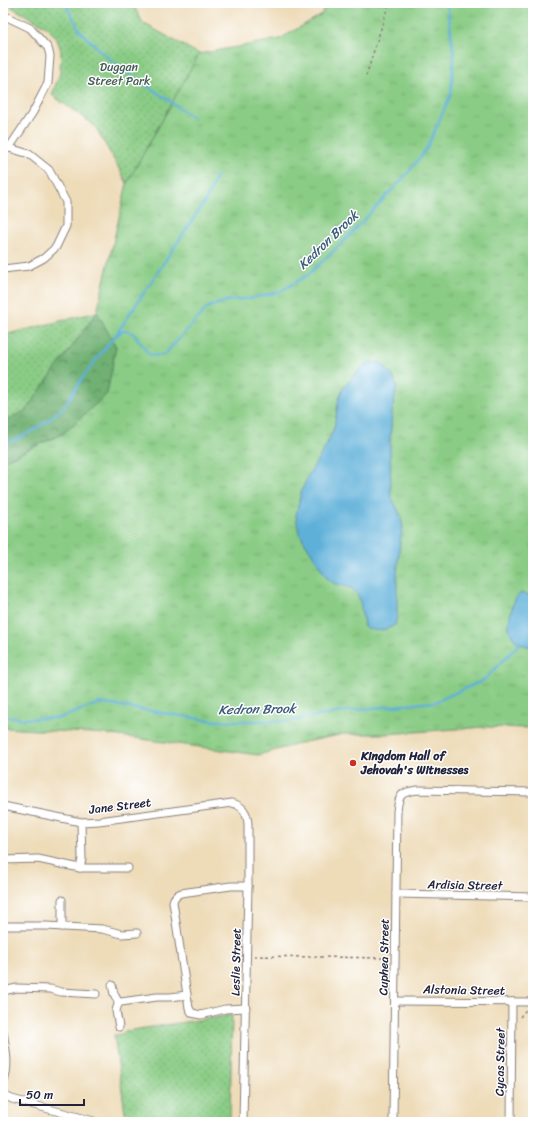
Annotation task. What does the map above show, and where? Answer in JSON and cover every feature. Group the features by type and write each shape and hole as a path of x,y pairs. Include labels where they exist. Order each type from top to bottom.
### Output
{"street":[{"path":"3,15 30,28 48,48 50,56 48,83 33,112 6,147 29,154 49,170 66,202 66,226 56,247 44,258 29,266 3,269"},
{"name":"Cuphea Street","path":"393,1122 398,800 402,794 408,791 418,790 533,792"},
{"name":"Jane Street","path":"3,806 81,822 99,821 232,803 239,805"},
{"name":"Leslie Street","path":"239,805 247,816 248,886 243,1122"},
{"path":"80,868 82,859 81,822"},
{"path":"3,860 38,859 80,868 128,868"},
{"path":"246,1008 225,1009 201,1014 192,1013 189,1008 173,902 177,894 181,893 231,886 248,886"},
{"name":"Ardisia Street","path":"396,894 533,897"},
{"path":"62,900 62,927"},
{"path":"3,926 102,929 122,934 137,933"},
{"path":"112,985 114,994 119,1003"},
{"path":"3,991 17,988 50,989 60,992 96,994"},
{"path":"119,1027 116,1008 121,1002 187,995"},
{"name":"Alstonia Street","path":"395,1000 533,1002"},
{"name":"Cycas Street","path":"511,1122 512,1002"},
{"path":"3,1032 7,1058 6,1077 3,1084"},
{"path":"3,1095 12,1099 97,1122"}],"path":[{"path":"366,76 389,3"},
{"path":"247,956 389,958"},
{"path":"520,1017 527,1010"}],"green space":[{"name":"Duggan Street Park","path":"4,3 132,3 143,23 199,54 127,183 95,126 52,95 60,73 61,50 56,37 45,26"},
{"path":"327,3 533,3 533,728 485,727 386,734 344,734 305,742 258,755 105,734 3,728 3,461 64,433 116,347 97,312 127,183 199,54 280,39 322,14"},
{"path":"97,312 116,347 107,394 64,433 3,461 3,421 25,411"},
{"path":"97,312 25,411 3,421 3,334"},
{"path":"232,1015 230,1122 130,1122 126,1119 114,1035 122,1034 125,1031"}],"water":[{"path":"369,362 381,363 393,376 397,387 392,413 390,443 391,496 400,514 403,527 400,541 397,576 397,616 395,625 387,629 379,630 371,630 364,626 360,601 357,593 351,588 335,584 327,578 299,533 296,516 301,492 334,428 339,398 343,388 360,369"},
{"path":"521,593 529,595 533,599 533,646 525,646 517,642 510,631 509,625 512,609 515,599"}],"waterway":[{"path":"65,3 80,31 118,67 193,118"},
{"name":"Kedron Brook","path":"3,444 37,428 52,418 65,405 106,347 120,333 127,330 134,334 149,354 157,356 165,354 208,307 230,300 248,299 279,292 308,275 344,241 408,173 427,148 451,94 454,56 447,3"},
{"path":"117,333 208,197 216,176"},
{"name":"Kedron Brook","path":"3,716 23,719 60,718 100,703 214,721 289,721 353,710 435,702 484,680 519,644"}],"place":[{"name":"Kingdom Hall of Jehovah's Witnesses","path":"353,763"}]}
